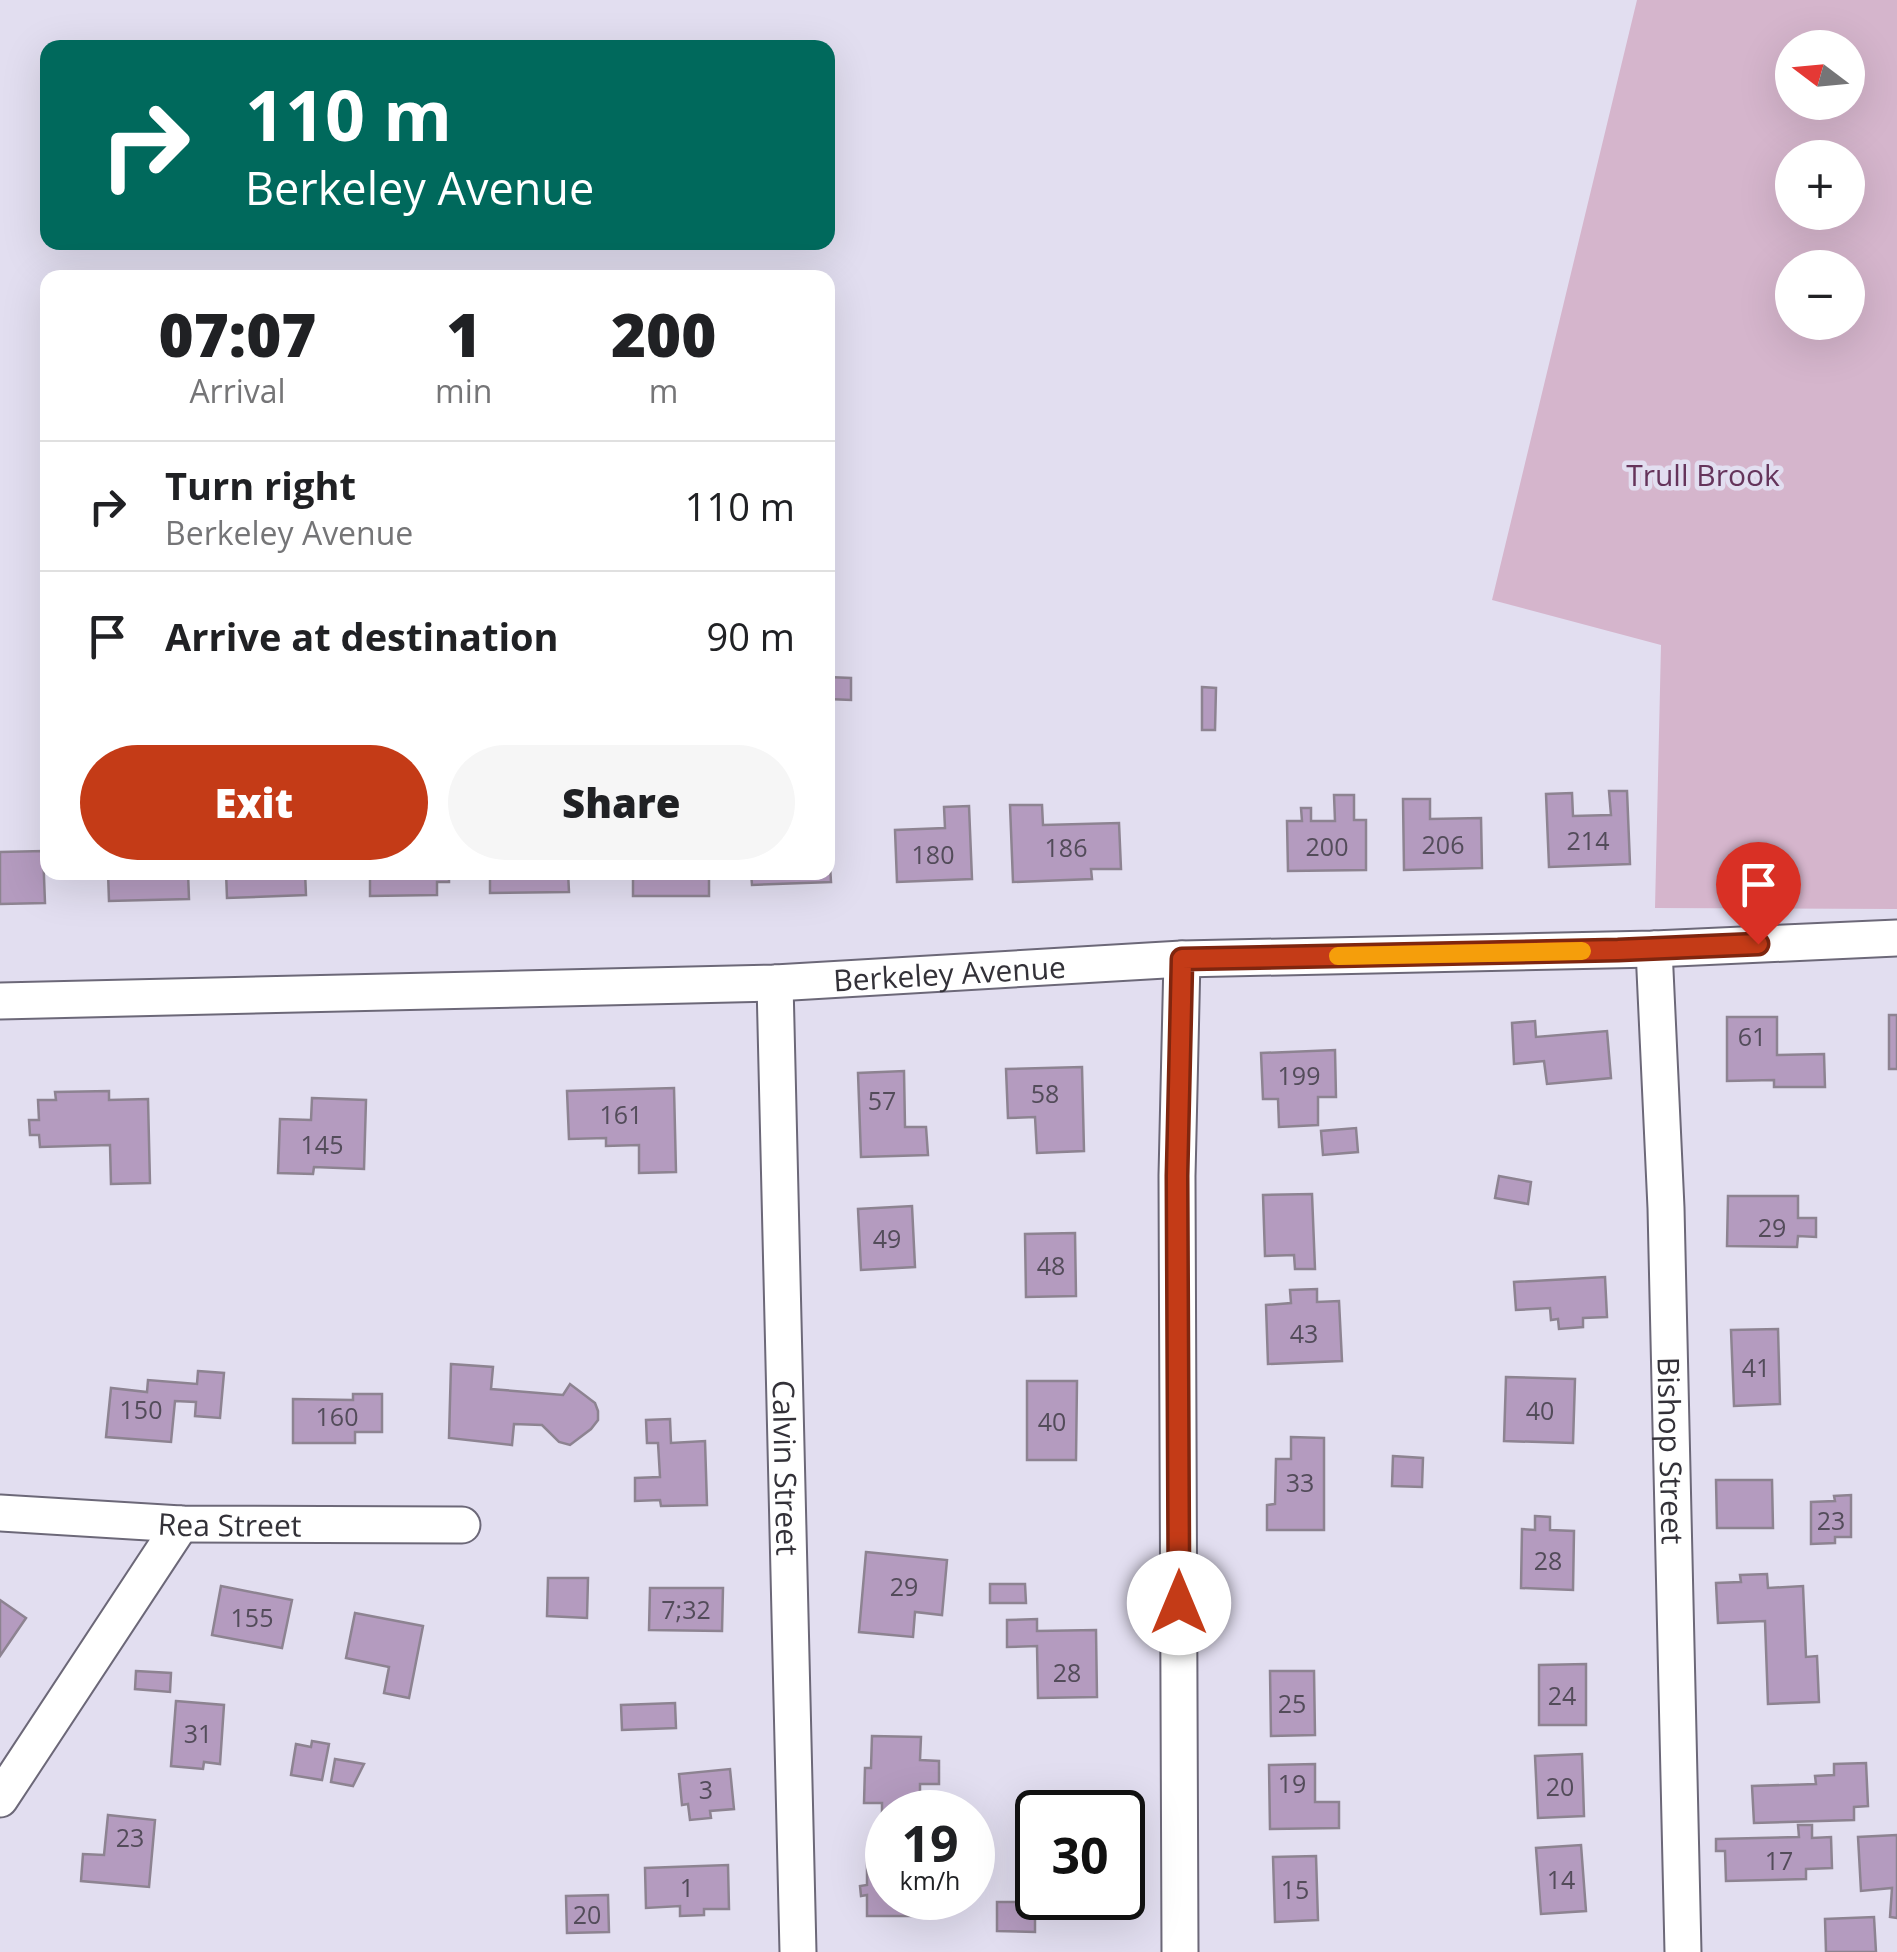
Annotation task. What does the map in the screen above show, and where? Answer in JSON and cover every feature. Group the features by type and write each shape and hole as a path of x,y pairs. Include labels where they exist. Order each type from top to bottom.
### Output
{"street":[{"name":"Berkeley Avenue","path":"0,1001 774,983 1182,959 1654,949 1897,938"},
{"name":"Bishop Street","path":"1654,949 1666,1208 1683,1952"},
{"path":"1180,1952 1177,1176 1182,959"},
{"name":"Calvin Street","path":"774,983 798,1952"},
{"name":"Rea Street","path":"0,1512 181,1524 462,1525"},
{"path":"0,1799 181,1524"}],"green space":[{"name":"Trull Brook","path":"1637,0 1897,0 1897,909 1655,908 1661,645 1492,600"}],"building":[{"path":"835,677 851,678 851,700 835,699"},
{"path":"1202,687 1216,688 1215,730 1202,730"},
{"path":"1609,791 1627,791 1630,864 1549,867 1546,794 1572,793 1573,816 1611,815"},
{"path":"1334,795 1354,795 1354,820 1366,820 1366,870 1288,871 1287,821 1302,821 1301,808 1311,808 1311,821 1335,821"},
{"path":"1403,799 1430,799 1430,819 1481,818 1482,868 1404,870"},
{"path":"1010,805 1042,805 1043,825 1119,823 1121,869 1091,869 1092,879 1013,882"},
{"path":"969,806 972,879 897,882 895,830 945,828 944,807"},
{"path":"40,851 45,903 0,904 0,852"},
{"path":"108,880 188,880 189,899 109,901"},
{"path":"226,880 305,880 306,895 227,898"},
{"path":"370,880 449,880 437,882 437,895 370,896"},
{"path":"490,880 568,880 569,892 490,893"},
{"path":"633,880 709,880 709,896 633,896"},
{"path":"752,880 831,882 752,885"},
{"path":"1889,1015 1897,1015 1897,1069 1889,1069"},
{"path":"1727,1017 1777,1017 1777,1055 1824,1054 1825,1087 1774,1087 1774,1080 1727,1081"},
{"path":"1535,1021 1536,1037 1607,1031 1611,1078 1547,1084 1544,1061 1514,1064 1512,1023"},
{"path":"1335,1050 1336,1097 1318,1097 1318,1125 1279,1127 1278,1099 1263,1099 1261,1053"},
{"path":"1082,1067 1084,1151 1037,1153 1035,1117 1008,1118 1006,1069"},
{"path":"904,1071 905,1127 926,1127 928,1155 861,1157 858,1073"},
{"path":"674,1088 676,1172 639,1173 639,1145 606,1146 606,1138 569,1139 567,1091"},
{"path":"109,1091 109,1100 148,1099 150,1183 111,1184 110,1145 40,1147 39,1135 30,1135 29,1120 39,1120 38,1100 56,1100 55,1092"},
{"path":"312,1098 366,1100 364,1169 314,1167 313,1174 278,1173 280,1119 311,1120"},
{"path":"1356,1128 1358,1152 1323,1155 1321,1131"},
{"path":"1499,1176 1531,1182 1528,1204 1495,1198"},
{"path":"1312,1194 1315,1269 1295,1269 1294,1255 1265,1256 1263,1195"},
{"path":"1728,1196 1798,1196 1798,1218 1816,1218 1816,1237 1798,1236 1797,1247 1727,1246"},
{"path":"912,1206 915,1267 861,1270 858,1209"},
{"path":"1075,1233 1076,1296 1026,1297 1025,1234"},
{"path":"1605,1277 1607,1317 1583,1318 1583,1327 1559,1329 1558,1319 1551,1320 1550,1308 1516,1310 1514,1282"},
{"path":"1317,1289 1317,1302 1339,1301 1342,1361 1268,1364 1266,1305 1291,1303 1290,1290"},
{"path":"1778,1329 1780,1404 1734,1406 1731,1330"},
{"path":"451,1364 493,1367 491,1389 563,1395 570,1384 595,1403 598,1420 570,1445 559,1442 542,1425 514,1424 512,1445 449,1438"},
{"path":"198,1371 224,1373 220,1418 195,1416 196,1402 175,1401 171,1442 106,1437 111,1388 147,1392 148,1380 197,1384"},
{"path":"1506,1377 1575,1379 1573,1443 1504,1441"},
{"path":"1027,1381 1077,1381 1076,1460 1027,1460"},
{"path":"353,1394 382,1394 382,1432 355,1432 355,1443 293,1443 293,1399 353,1400"},
{"path":"670,1419 671,1443 705,1441 707,1505 661,1506 660,1500 635,1501 635,1478 660,1477 658,1443 647,1443 646,1420"},
{"path":"1291,1437 1324,1438 1324,1530 1267,1530 1267,1505 1275,1504 1276,1459 1291,1459"},
{"path":"1393,1456 1423,1458 1422,1487 1392,1486"},
{"path":"1716,1480 1772,1480 1773,1528 1717,1528"},
{"path":"1851,1495 1851,1537 1835,1537 1835,1543 1811,1544 1811,1502 1835,1501 1834,1496"},
{"path":"1535,1516 1550,1517 1550,1530 1574,1531 1573,1590 1521,1588 1522,1529 1535,1530"},
{"path":"866,1552 947,1560 942,1615 915,1612 913,1637 859,1632"},
{"path":"1767,1574 1768,1588 1803,1586 1806,1657 1817,1656 1819,1702 1768,1704 1765,1621 1718,1623 1716,1583 1741,1582 1740,1575"},
{"path":"548,1578 588,1578 587,1618 547,1616"},
{"path":"990,1584 1025,1584 1026,1603 990,1603"},
{"path":"221,1586 292,1600 282,1648 212,1635"},
{"path":"650,1588 723,1588 722,1631 649,1630"},
{"path":"0,1600 26,1618 0,1656"},
{"path":"355,1613 423,1626 409,1698 384,1693 389,1667 346,1658"},
{"path":"1037,1619 1037,1631 1096,1630 1097,1697 1038,1698 1037,1646 1007,1647 1007,1620"},
{"path":"1586,1664 1586,1725 1539,1725 1539,1665"},
{"path":"136,1671 171,1673 170,1692 135,1689"},
{"path":"1270,1671 1314,1671 1315,1735 1271,1736"},
{"path":"176,1701 224,1705 220,1764 204,1762 203,1769 171,1766"},
{"path":"675,1703 676,1728 622,1730 621,1705"},
{"path":"872,1736 921,1737 920,1760 939,1761 939,1784 920,1784 920,1790 865,1790 864,1803 865,1768 871,1768"},
{"path":"312,1741 329,1744 322,1780 291,1775 296,1744 311,1747"},
{"path":"1582,1754 1584,1816 1538,1818 1535,1756"},
{"path":"335,1759 364,1764 353,1786 331,1782"},
{"path":"1866,1763 1868,1806 1854,1807 1854,1820 1754,1823 1752,1786 1816,1784 1815,1776 1834,1775 1834,1764"},
{"path":"1315,1764 1315,1802 1339,1802 1339,1828 1270,1829 1269,1765"},
{"path":"730,1769 734,1809 710,1811 711,1818 690,1820 688,1804 682,1805 679,1774"},
{"path":"108,1815 155,1820 149,1887 81,1881 83,1854 104,1855"},
{"path":"1798,1825 1812,1825 1812,1838 1831,1837 1832,1868 1806,1869 1806,1879 1726,1881 1725,1851 1716,1851 1716,1839 1799,1837"},
{"path":"1897,1835 1897,1918 1890,1917 1892,1888 1861,1891 1858,1837"},
{"path":"1581,1845 1586,1911 1541,1914 1536,1848"},
{"path":"1316,1856 1318,1920 1275,1922 1273,1857"},
{"path":"728,1865 729,1909 704,1909 704,1915 680,1916 680,1906 646,1908 645,1868"},
{"path":"608,1895 609,1932 567,1933 566,1896"},
{"path":"997,1902 1015,1902 1015,1920 1035,1920 1035,1932 997,1931"},
{"path":"1874,1917 1876,1952 1826,1952 1825,1919"}],"slow traffic":[{"path":"1338,956 1582,951"}],"route":[{"path":"1179,1603 1177,1176 1182,959 1758,944"}]}
